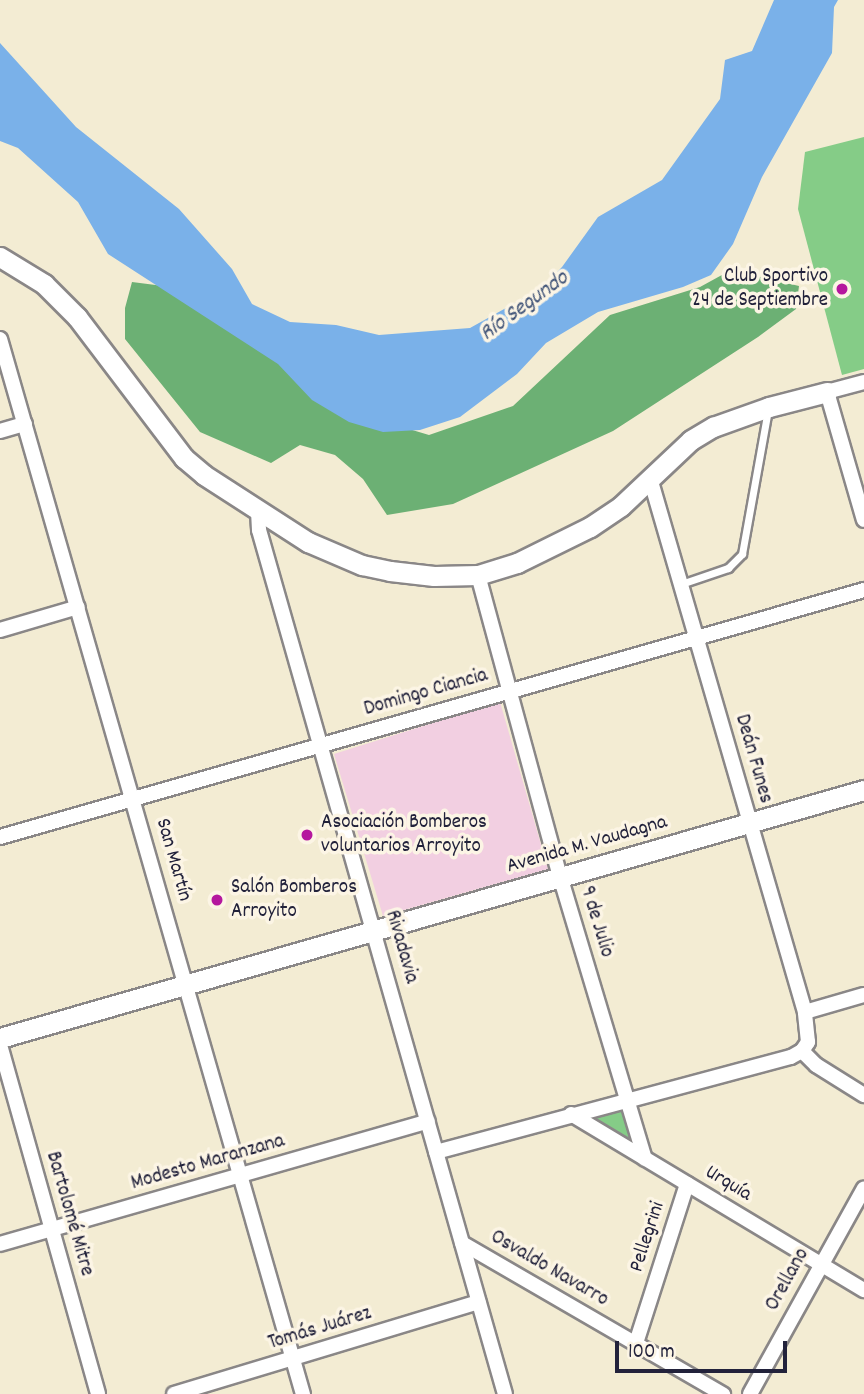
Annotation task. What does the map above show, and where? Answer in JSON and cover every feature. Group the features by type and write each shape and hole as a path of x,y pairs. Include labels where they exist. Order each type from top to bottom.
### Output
{"main road":[{"path":"0,257 44,284 77,317 184,458 258,511 308,542 362,565 434,576 478,575 517,563 590,527 621,506 691,440 730,420 827,392"},
{"path":"0,265 44,284"},
{"name":"Avenida M. Vaudagna","path":"0,1038 374,928 864,790"}],"street":[{"name":"San Martín","path":"0,339 303,1394"},
{"path":"864,382 827,392 864,520"},
{"path":"0,431 25,424"},
{"name":"Deán Funes","path":"650,478 805,1012 809,1032 808,1042 802,1051"},
{"name":"Rivadavia","path":"258,511 259,530 505,1394"},
{"name":"9 de Julio","path":"478,575 560,876 645,1159"},
{"name":"Domingo Ciancia","path":"0,837 864,590"},
{"path":"0,630 78,607"},
{"path":"805,1012 864,996"},
{"name":"Bartolomé Mitre","path":"0,1045 98,1394"},
{"path":"436,1152 791,1057 802,1051 816,1065 864,1094"},
{"name":"Urquía","path":"571,1114 864,1290"},
{"name":"Modesto Maranzana","path":"0,1244 428,1121"},
{"name":"Pellegrini","path":"636,1343 687,1184"},
{"name":"Orellano","path":"750,1394 864,1188"},
{"name":"Osvaldo Navarro","path":"462,1243 723,1394"},
{"name":"Tomás Juárez","path":"174,1394 293,1361 478,1302"}],"lane":[{"path":"681,584 728,568 742,554 769,407"}],"shaded area":[{"path":"500,702 548,869 383,916 334,754"}],"green space":[{"name":"Club Sportivo 24 de Septiembre","path":"864,137 864,369 842,375 798,209 805,152"},
{"path":"731,270 799,286 796,309 758,337 613,431 453,504 387,515 363,479 335,455 300,445 271,463 200,432 125,339 125,308 132,282 179,288 362,415 429,435 513,406 610,315 700,287"},
{"path":"626,1106 637,1151 587,1116"}],"water":[{"name":"Río Segundo","path":"774,0 838,0 834,7 832,53 762,177 733,244 711,275 683,287 598,312 546,343 517,374 460,417 420,430 383,432 349,422 312,400 278,364 108,254 78,202 18,148 0,141 0,43 76,127 179,209 232,269 252,304 290,322 336,325 379,335 470,328 540,289 562,267 598,217 662,180 720,99 725,60 752,51"}],"place":[{"name":"Club Sportivo 24 de Septiembre","path":"842,289"},
{"name":"Asociación Bomberos voluntarios Arroyito","path":"307,835"},
{"name":"Salón Bomberos Arroyito","path":"217,900"}]}
